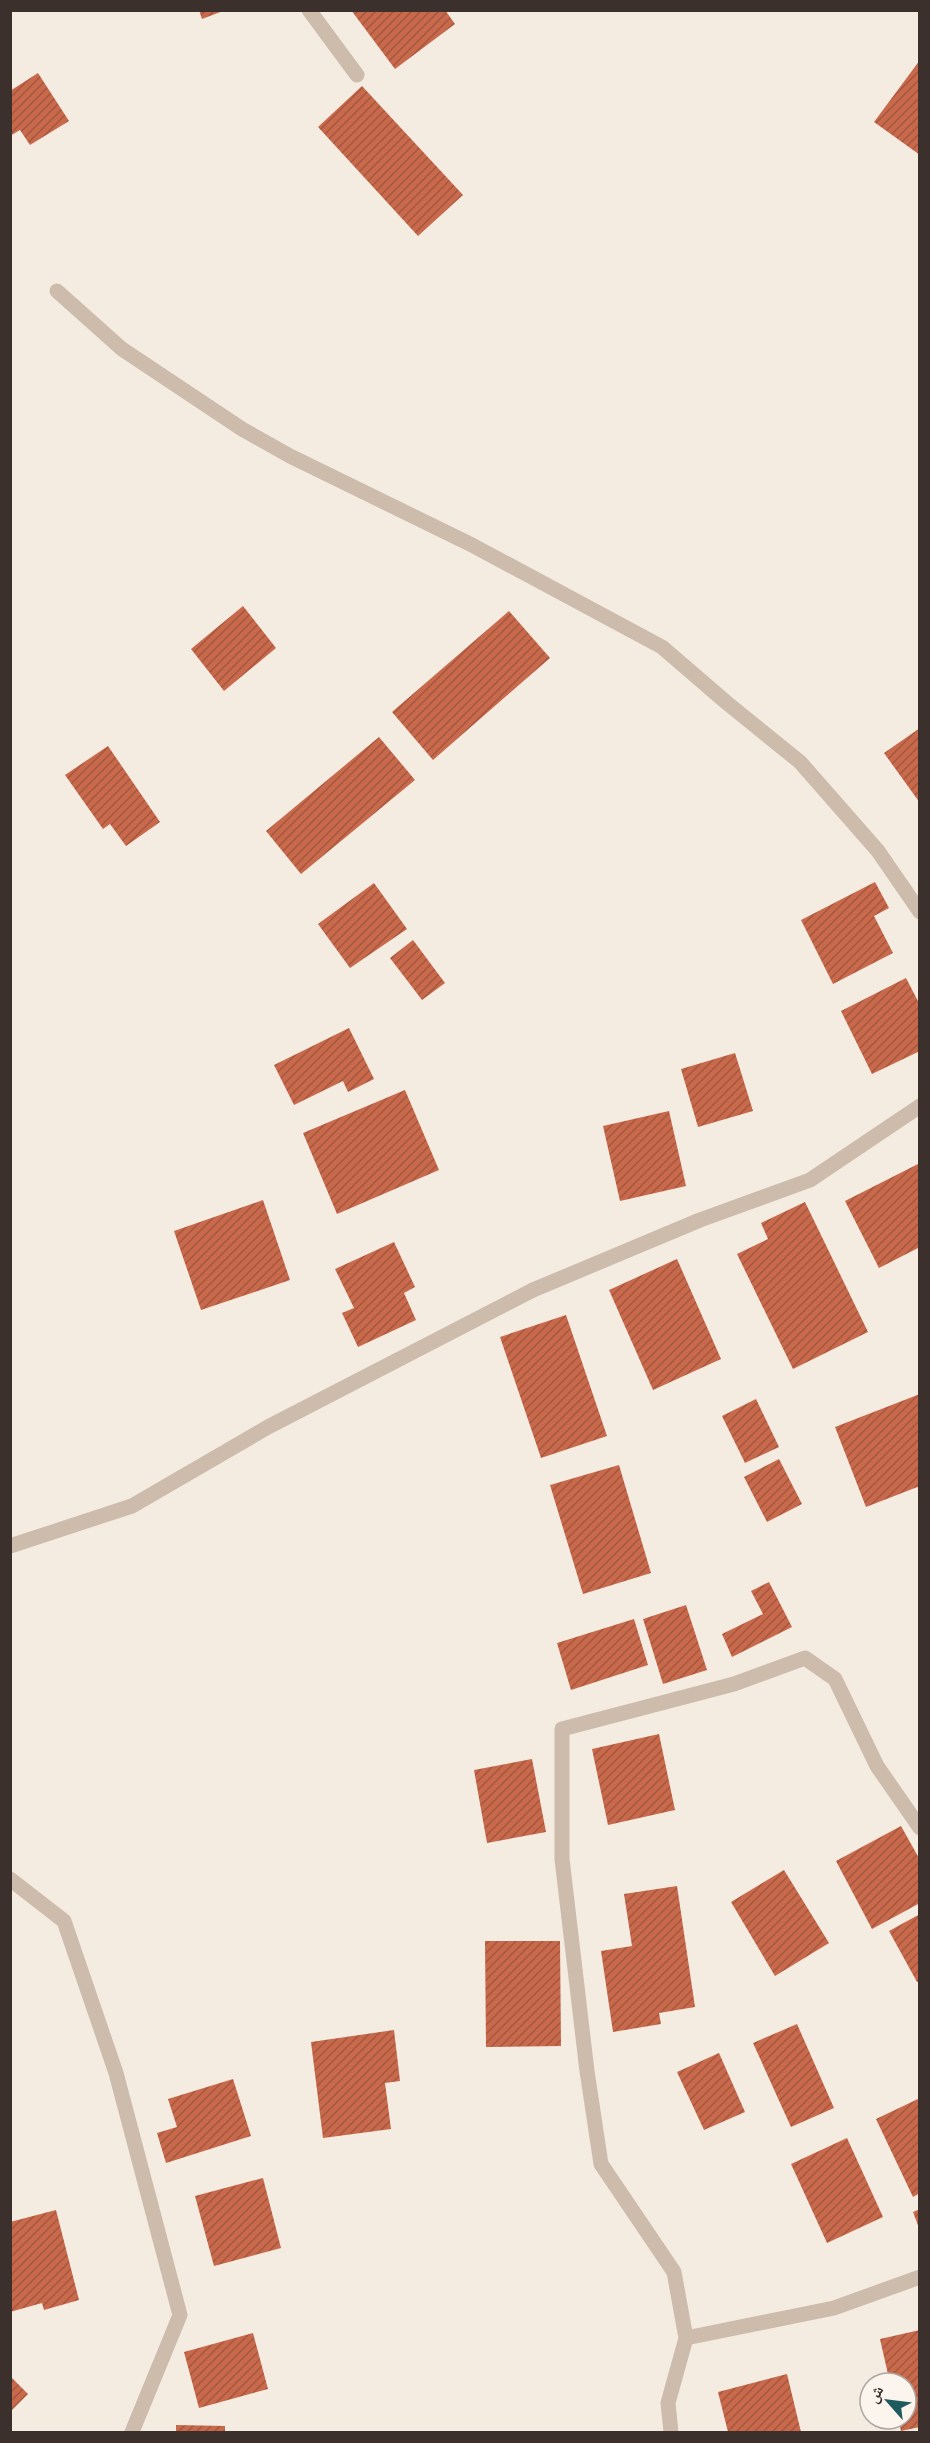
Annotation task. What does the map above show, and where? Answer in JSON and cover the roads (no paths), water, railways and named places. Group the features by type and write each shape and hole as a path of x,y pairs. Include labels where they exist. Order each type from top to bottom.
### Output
{"street":[{"path":"309,10 357,75"},
{"path":"57,291 122,349 242,429 290,456 472,545 662,647 800,762 878,851 920,912"},
{"path":"10,1546 132,1506 268,1427 533,1290 700,1220 810,1180 920,1106"},
{"path":"671,2433 668,2403 686,2338 674,2272 601,2164 587,2071 562,1859 562,1729 734,1684 805,1658 835,1679 877,1766 920,1828"},
{"path":"10,1879 64,1921 116,2073 180,2315 132,2433"},
{"path":"686,2338 834,2308 920,2277"}]}
